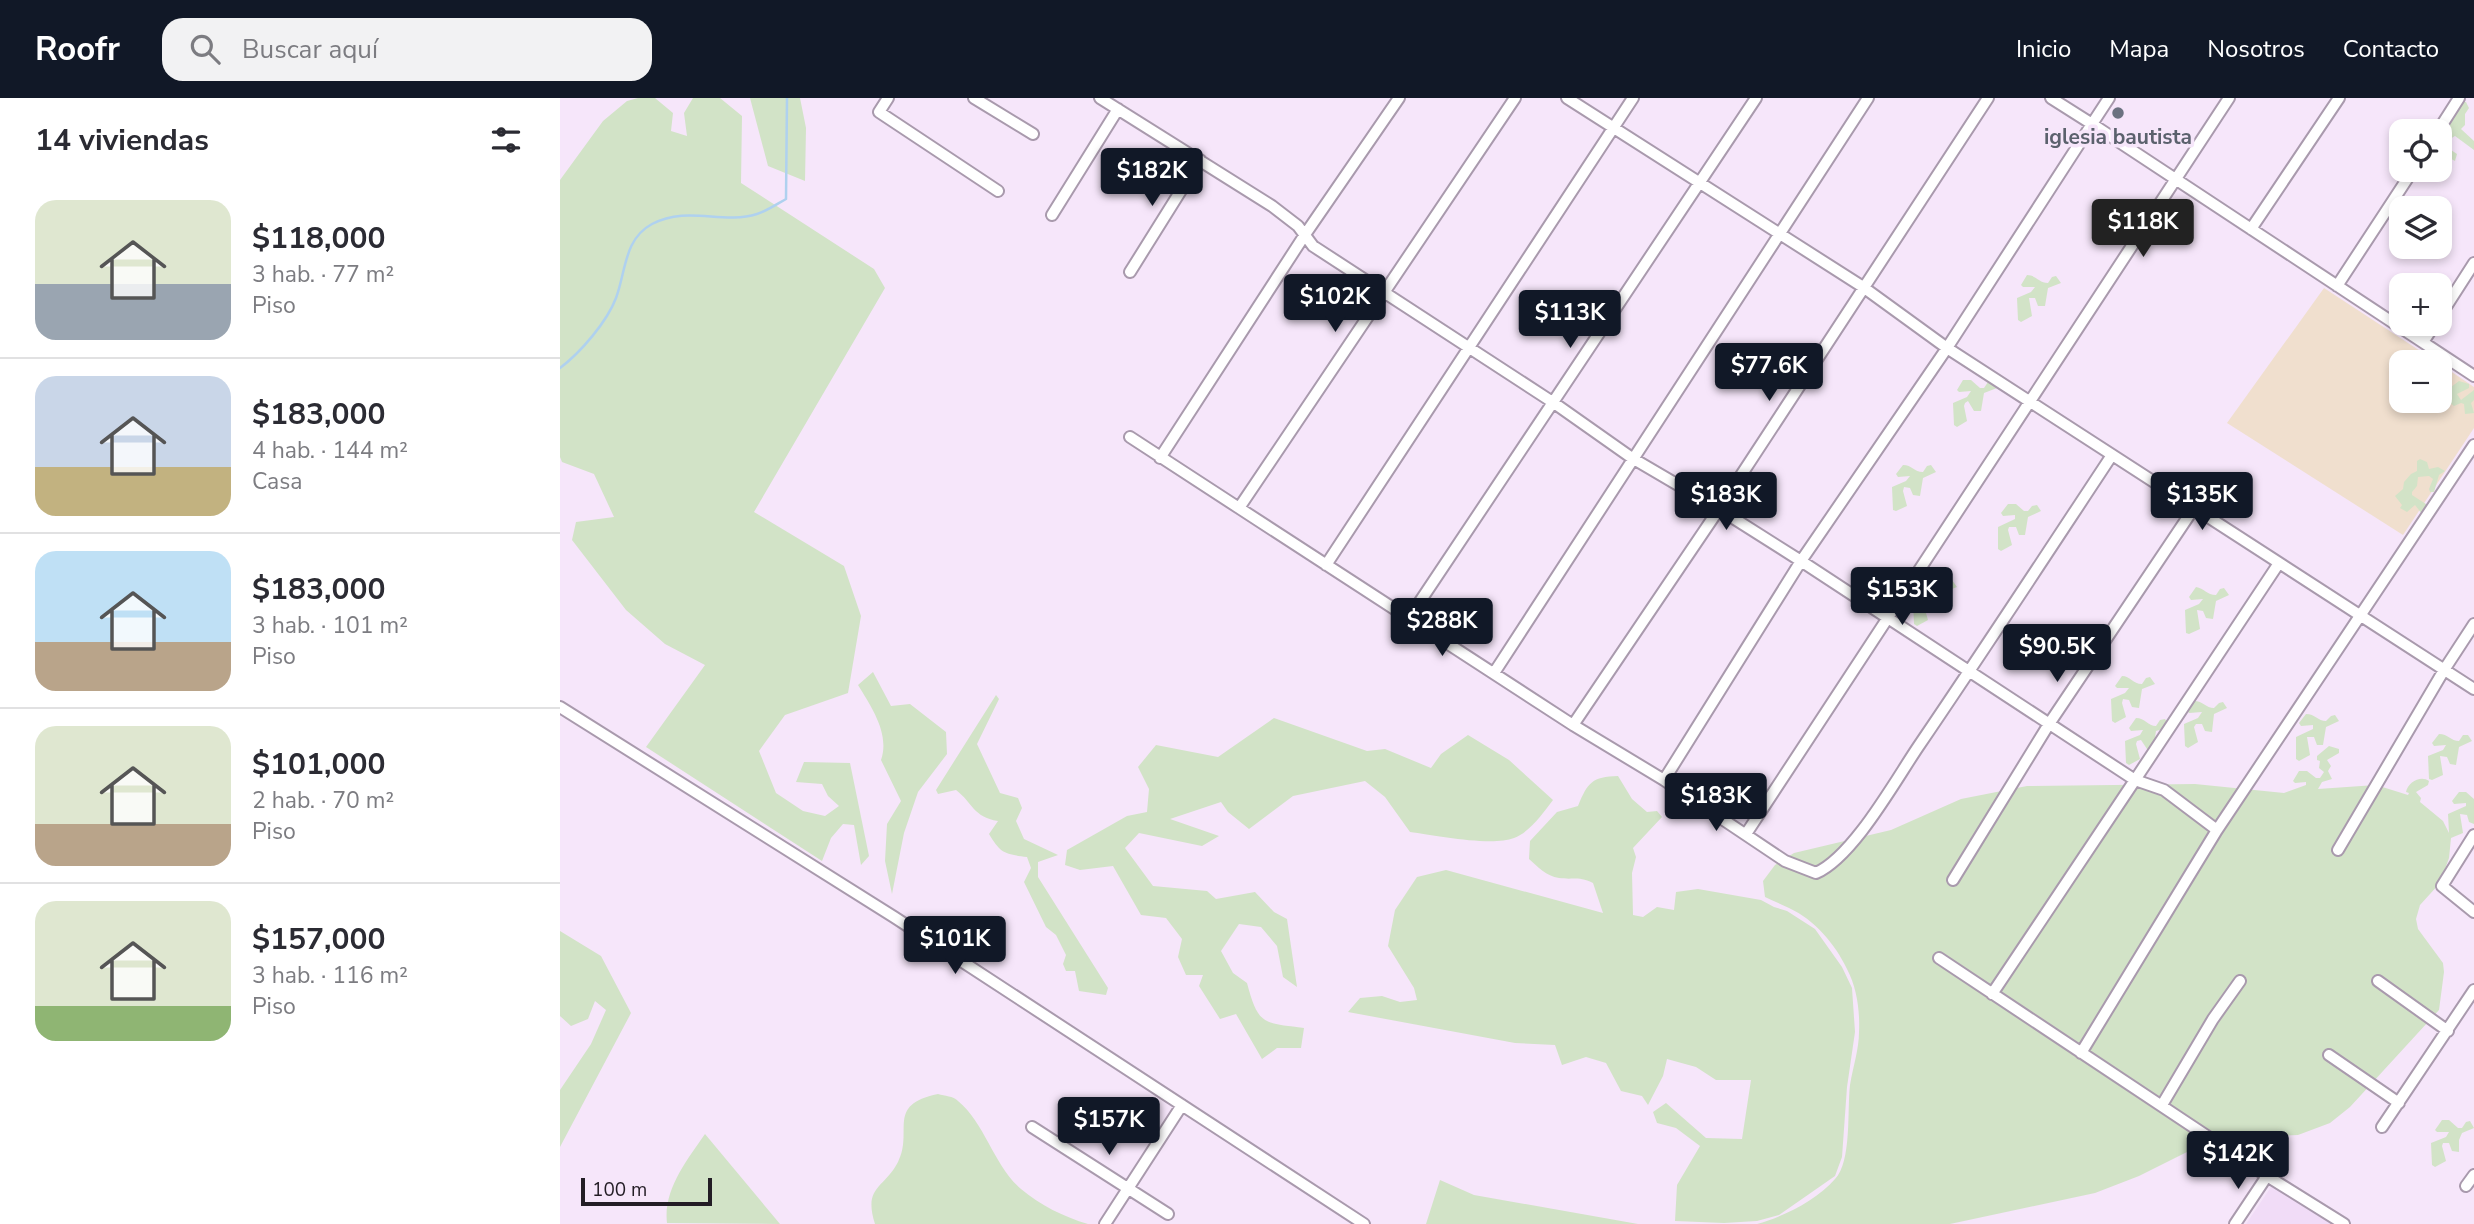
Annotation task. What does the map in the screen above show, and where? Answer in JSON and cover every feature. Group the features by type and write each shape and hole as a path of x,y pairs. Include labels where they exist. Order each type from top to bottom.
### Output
{"street":[{"path":"888,98 879,112 998,191"},
{"path":"974,98 1033,134"},
{"path":"1100,98 1272,206 1298,226 1313,246 1384,290 1632,458 1801,561 2135,780 2164,790 2217,830"},
{"path":"1160,458 1304,236 1399,98"},
{"path":"1240,508 1515,98"},
{"path":"1567,98 1863,287 1947,348 2474,690"},
{"path":"1326,565 1633,98"},
{"path":"1409,618 1756,98"},
{"path":"1494,673 1868,98"},
{"path":"1573,725 1719,509 1988,98"},
{"path":"2051,98 2474,376"},
{"path":"1664,780 1801,561 1947,348 2109,98"},
{"path":"1746,834 2229,98"},
{"path":"2251,229 2339,98"},
{"path":"2446,119 2459,98"},
{"path":"1052,215 1118,109"},
{"path":"1130,272 1200,160"},
{"path":"2337,286 2405,182"},
{"path":"2452,297 2474,263"},
{"path":"2423,342 2427,336"},
{"path":"1130,437 1573,725 1664,780 1785,861 1816,873 1828,867 1858,836 2112,455"},
{"path":"2081,1053 2217,830 2474,445"},
{"path":"1952,880 2049,724 2194,508"},
{"path":"1992,994 2280,563"},
{"path":"2338,850 2474,624"},
{"path":"560,707 894,917 1364,1224"},
{"path":"2474,835 2442,886 2474,912"},
{"path":"1939,958 2267,1176 2344,1224"},
{"path":"2162,1105 2213,1019 2240,981"},
{"path":"2378,981 2448,1031"},
{"path":"2382,1127 2474,990"},
{"path":"2329,1055 2399,1103"},
{"path":"1105,1224 1182,1105"},
{"path":"1032,1127 1168,1214"},
{"path":"2466,1186 2474,1175"},
{"path":"2235,1224 2267,1176"}],"shaded area":[{"path":"2324,288 2389,331 2389,336 2397,336 2419,350 2389,350 2389,413 2452,413 2452,372 2474,387 2474,428 2403,535 2227,423"},
{"path":"2273,1184 2335,1224 2246,1224"}],"green space":[{"path":"655,98 673,113 671,131 687,136 684,113 693,98 720,98 742,116 741,183 874,269 885,288 754,512 844,566 861,616 848,693 785,715 759,751 776,793 803,811 825,816 839,806 828,796 822,784 796,782 804,762 850,763 869,856 861,865 854,825 843,824 831,838 822,861 646,747 705,665 665,644 626,610 572,540 576,522 614,517 594,474 562,462 560,457 560,180 603,121 627,101"},
{"path":"750,98 800,98 806,128 805,181 768,166"},
{"path":"2462,102 2466,102 2469,108 2465,114 2465,125 2461,129 2474,141 2474,150 2455,136 2452,138 2451,119"},
{"path":"2452,151 2457,154 2455,161 2452,159"},
{"path":"2027,275 2048,283 2056,276 2061,283 2048,288 2045,306 2038,306 2035,298 2029,298 2032,316 2021,322 2018,320 2017,298 2031,292 2035,287 2021,285"},
{"path":"1963,380 1971,380 1980,388 1992,381 1997,388 1984,393 1981,411 1974,411 1968,401 1965,403 1967,421 1957,427 1954,425 1953,403 1967,397 1971,391 1957,390"},
{"path":"2459,381 2469,384 2469,388 2457,394 2461,400 2474,390 2474,400 2471,403 2474,413 2465,414 2464,404 2452,404 2452,386"},
{"path":"2420,459 2427,462 2429,469 2438,467 2445,471 2439,475 2434,492 2429,489 2433,479 2429,476 2418,477 2412,495 2429,506 2430,513 2422,514 2415,505 2407,512 2400,508 2402,505 2395,496 2403,489 2404,482 2411,474 2417,471 2417,461"},
{"path":"1903,465 1923,472 1931,465 1936,472 1923,478 1920,496 1913,495 1910,488 1904,487 1907,506 1896,511 1893,510 1892,487 1906,481 1910,476 1898,477 1896,474"},
{"path":"2008,504 2016,504 2024,511 2037,505 2041,511 2028,517 2025,535 2019,535 2016,527 2009,527 2012,545 2001,551 1998,549 1998,527 2015,519 2015,515 2003,516 2001,513"},
{"path":"1923,579 1931,579 1940,587 1952,580 1957,587 1944,592 1941,611 1934,610 1931,603 1925,602 1928,620 1917,626 1914,624 1913,602 1927,596 1931,591 1919,592 1917,589"},
{"path":"2196,587 2216,595 2224,588 2229,595 2216,601 2213,619 2206,618 2203,611 2197,610 2200,629 2189,634 2186,633 2185,610 2199,604 2203,599 2191,600 2189,597"},
{"path":"873,672 891,706 910,704 946,732 947,754 918,792 904,833 892,894 885,861 887,824 901,801 881,760 883,741 878,721 858,685"},
{"path":"2122,676 2142,684 2150,677 2155,684 2142,689 2139,708 2132,707 2129,700 2123,699 2126,717 2115,723 2112,721 2111,699 2125,693 2129,688 2115,686"},
{"path":"996,695 999,699 977,744 1000,793 1018,798 1022,808 1016,821 1024,839 1058,855 1038,862 1038,877 1108,988 1106,995 1079,991 1075,971 1066,971 1063,964 1066,955 1056,935 1046,927 1024,882 1031,868 1027,857 1004,852 989,834 998,821 978,813 956,790 938,794 936,790"},
{"path":"2194,701 2214,708 2223,702 2227,708 2214,714 2212,732 2205,731 2202,724 2196,724 2194,727 2198,742 2188,748 2185,746 2184,724 2198,718 2202,712 2189,713 2187,710"},
{"path":"2306,714 2326,721 2335,715 2339,721 2326,727 2323,745 2317,745 2314,737 2307,737 2310,755 2299,761 2296,759 2296,737 2313,729 2313,725 2301,726 2299,723"},
{"path":"1274,718 1367,751 1385,749 1431,768 1441,754 1468,735 1509,760 1553,800 1536,822 1525,831 1514,838 1492,841 1410,832 1385,797 1365,781 1293,796 1249,829 1228,812 1221,802 1170,819 1219,836 1202,846 1139,833 1125,848 1153,886 1207,891 1216,899 1255,892 1274,912 1287,919 1297,987 1283,977 1277,946 1261,927 1239,924 1221,951 1233,973 1247,983 1255,1007 1264,1019 1279,1025 1304,1028 1301,1048 1277,1048 1262,1059 1236,1014 1220,1019 1199,986 1203,975 1186,975 1178,957 1182,939 1166,918 1141,915 1113,866 1080,870 1065,865 1067,850 1127,816 1147,812 1149,789 1138,767 1156,745 1218,757"},
{"path":"2136,718 2153,726 2160,720 2165,719 2167,722 2163,729 2156,731 2153,750 2147,749 2141,740 2137,741 2140,759 2129,765 2126,763 2125,741 2140,735 2143,730 2131,731 2129,728"},
{"path":"2439,734 2459,741 2463,735 2468,735 2472,741 2459,747 2456,765 2450,764 2447,757 2440,756 2443,775 2432,780 2429,779 2428,756 2443,750 2446,745 2434,746 2432,743"},
{"path":"2329,746 2339,749 2339,753 2327,760 2331,766 2328,771 2332,779 2322,782 2318,789 2376,785 2408,795 2407,788 2412,783 2426,779 2429,781 2428,785 2416,792 2421,798 2420,802 2443,821 2449,833 2448,814 2466,806 2466,803 2454,804 2452,801 2459,792 2466,792 2474,799 2474,824 2469,822 2467,815 2460,814 2463,833 2451,838 2449,858 2440,883 2420,905 2416,919 2418,929 2443,963 2439,1010 2350,1107 2330,1123 2298,1135 2238,1138 2201,1145 2139,1176 2095,1193 1950,1224 1757,1224 1809,1201 1828,1187 1840,1171 1848,1135 1850,1085 1859,1038 1855,992 1837,951 1807,919 1765,897 1763,881 1775,865 1794,853 1891,830 1961,799 2027,786 2195,784 2284,793 2306,785 2306,782 2293,781 2299,771 2307,771 2320,778 2324,772 2319,768 2320,761 2317,756"},
{"path":"1618,776 1632,799 1647,812 1657,811 1662,817 1633,848 1636,857 1632,873 1633,915 1643,917 1657,907 1674,910 1676,892 1698,889 1761,900 1787,911 1815,929 1842,967 1852,988 1855,1032 1847,1087 1842,1157 1835,1176 1779,1215 1757,1221 1724,1223 1675,1221 1677,1185 1700,1146 1676,1128 1657,1123 1653,1112 1666,1103 1706,1138 1742,1139 1751,1080 1716,1080 1696,1067 1667,1059 1663,1076 1648,1105 1642,1096 1621,1091 1606,1063 1586,1057 1562,1065 1555,1045 1515,1043 1348,1012 1360,998 1382,996 1400,1002 1417,1000 1414,988 1388,946 1395,910 1417,877 1446,870 1603,913 1593,883 1554,877 1546,873 1529,859 1530,841 1557,812 1578,806 1592,782"},
{"path":"560,931 601,956 631,1013 560,1147 560,1090 591,1044 606,1010 595,1001 588,1019 571,1026 560,1016"},
{"path":"938,1094 954,1098 967,1110 1004,1169 1021,1189 1053,1210 1088,1224 875,1224 872,1212 873,1195 898,1162 904,1140 906,1112 922,1099"},
{"path":"2442,1120 2449,1120 2458,1128 2470,1121 2474,1128 2462,1133 2459,1152 2452,1151 2449,1143 2443,1143 2446,1161 2435,1167 2432,1165 2431,1143 2446,1137 2449,1132 2435,1130"},
{"path":"705,1134 780,1224 667,1223 673,1187"},
{"path":"1440,1180 1474,1195 1638,1224 1426,1224"}],"waterway":[{"path":"560,368 600,327 616,298 627,256 643,230 652,224 679,216 744,217 757,214 786,199 787,98"}],"place":[{"name":"iglesia bautista","path":"2118,113"}]}
